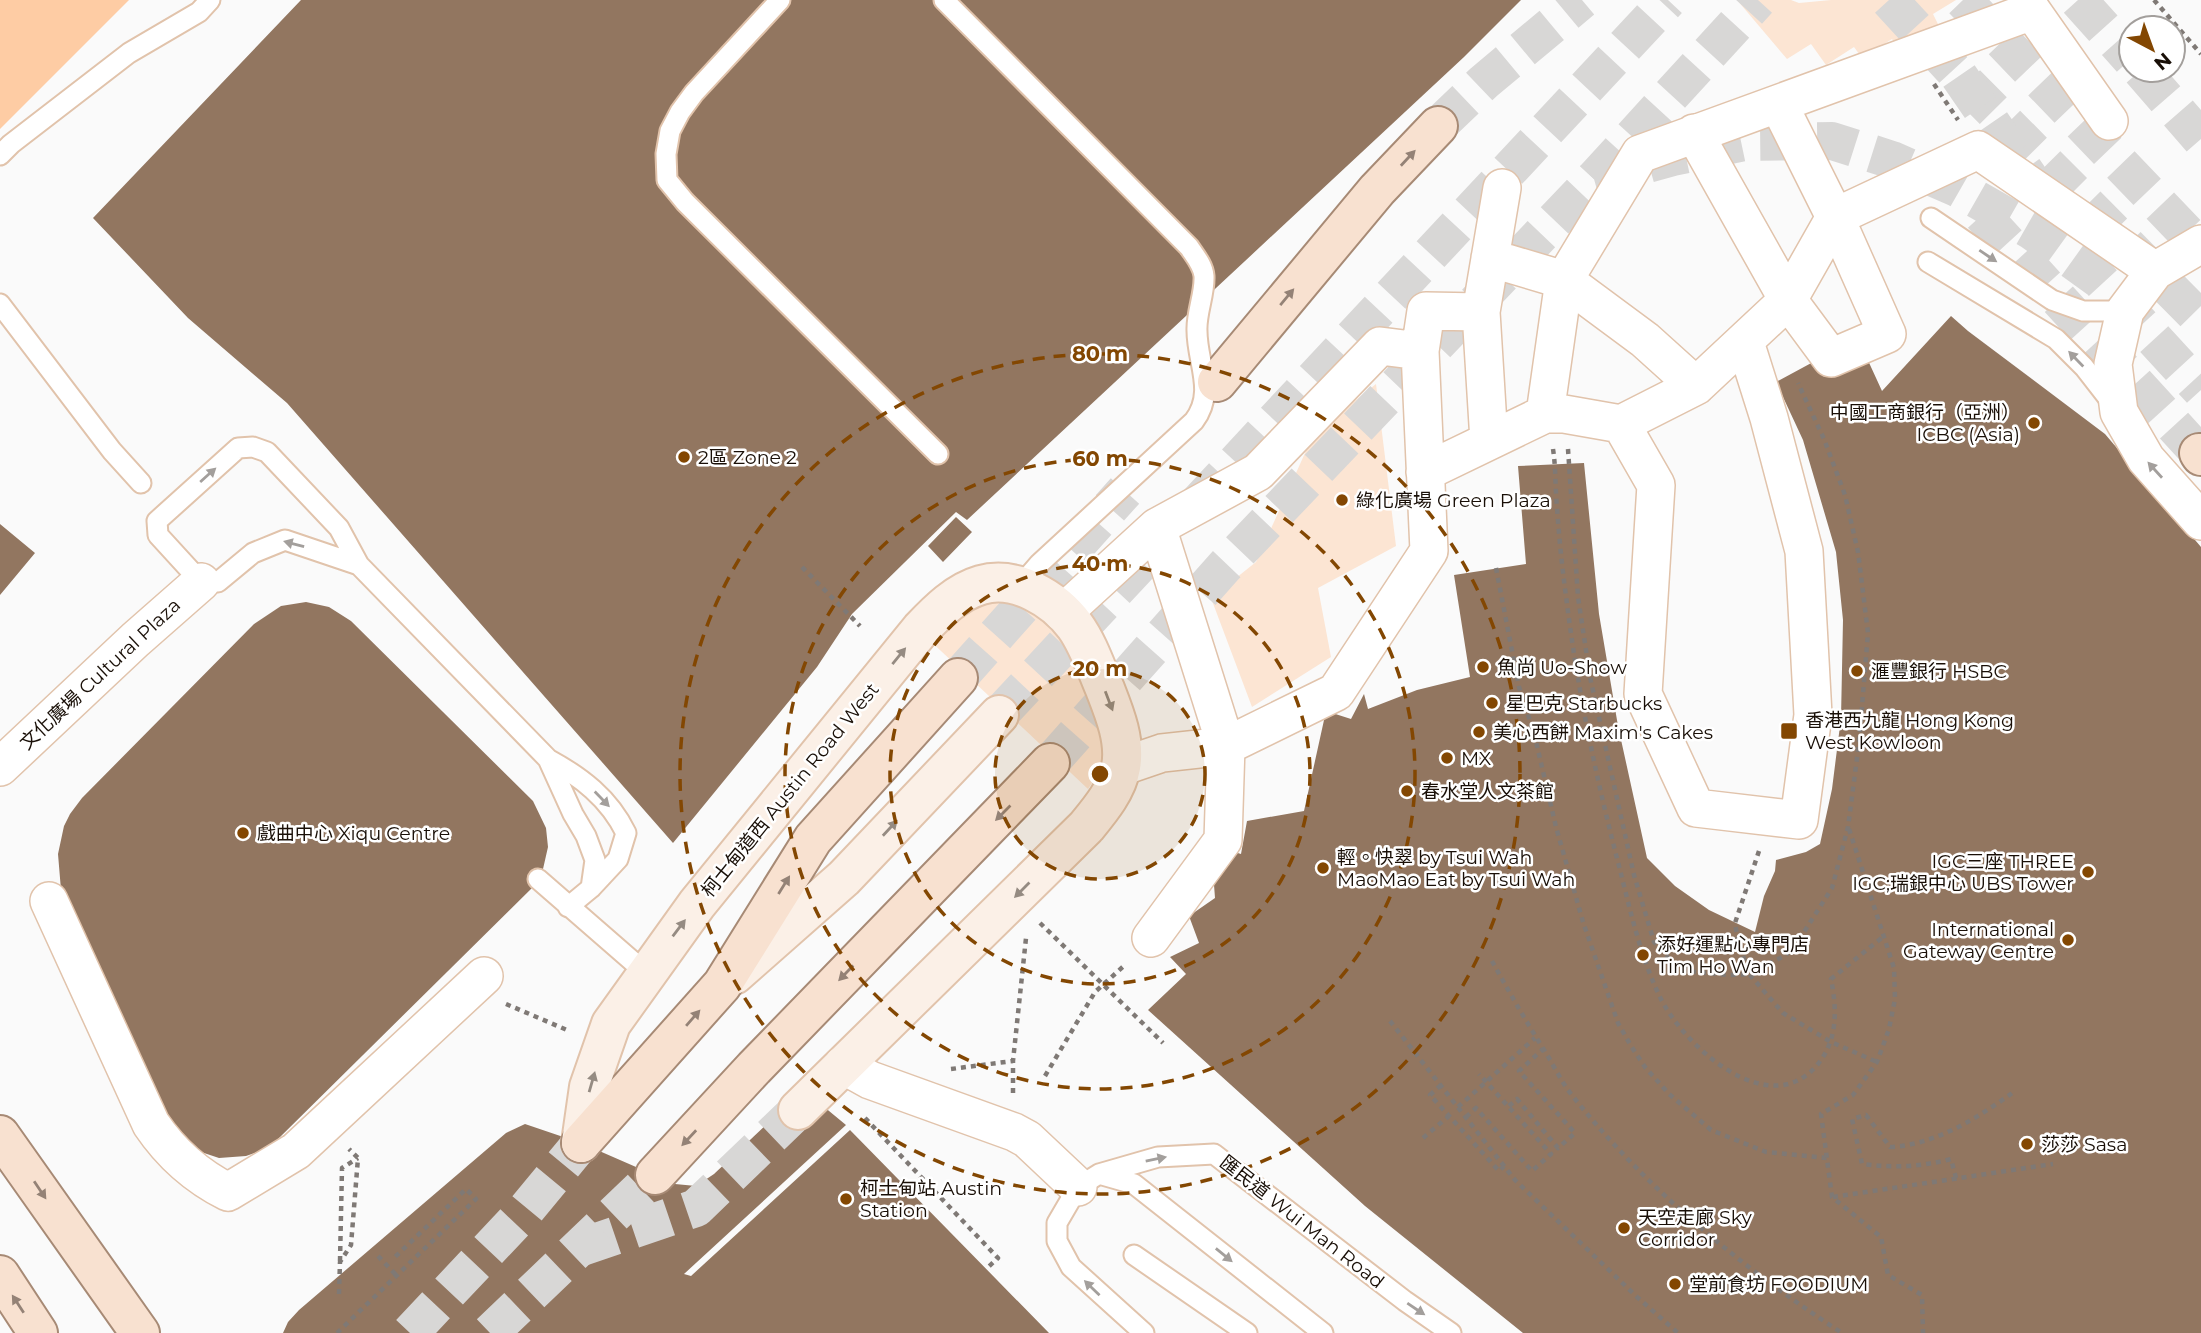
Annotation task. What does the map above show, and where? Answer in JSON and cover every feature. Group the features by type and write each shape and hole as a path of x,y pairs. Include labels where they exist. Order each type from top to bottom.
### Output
{"main road":[{"path":"1217,382 1377,190 1438,126"},
{"path":"722,985 813,839 958,677"},
{"path":"655,1175 754,1068 1050,763"},
{"name":"柯士甸道西 Austin Road West","path":"581,1143 722,985"},
{"path":"0,1135 140,1333"},
{"path":"0,1275 37,1333"}],"street":[{"path":"1554,414 1564,280 1640,154 2032,11 2109,121"},
{"path":"1694,133 1788,300 1831,358 1887,334 1835,217 1779,105"},
{"path":"1425,472 1554,414 1621,425 1696,386 1788,300 1835,217 1978,150 2155,271"},
{"path":"1489,441 1481,312 1502,188"},
{"path":"2201,244 2155,271 2125,311 2113,364 2119,412 2146,459 2201,521"},
{"path":"1490,258 1564,280 1645,340 1696,386"},
{"path":"1121,766 1162,752 1226,746 1336,692 1429,551 1420,351 1426,311 1481,312"},
{"path":"1621,425 1656,485 1643,694 1696,808 1799,820 1814,715 1804,551 1769,418 1745,342"},
{"path":"1063,612 1157,527 1258,471 1380,345 1420,351"},
{"path":"1151,938 1223,840 1226,746 1157,527"},
{"name":"文化廣場 Cultural Plaza","path":"0,767 135,639 201,582"},
{"name":"柯士甸道西 Austin Road West","path":"581,1143 589,1087 611,1024 705,894 938,611 957,596 982,585 1001,583 1020,586 1063,612 1085,642 1115,715 1121,741 1121,766 1113,788 1102,808 1086,827 798,1110"},
{"name":"柯士甸道西 Austin Road West","path":"722,985 844,878 999,715"},
{"path":"48,901 151,1125 165,1144 203,1179 228,1192 296,1151 484,976"},
{"path":"843,1065 870,1080 1014,1132 1089,1181"}],"lane":[{"path":"0,155 129,53 199,12 210,0"},
{"path":"780,0 694,93 680,112 670,131 666,154 667,180 685,202 938,454"},
{"path":"944,0 1189,247 1204,276 1196,328 1206,389 1201,412 1039,564 1020,586"},
{"path":"1931,218 2052,300 2083,311 2125,311"},
{"path":"1927,262 2056,339 2084,367 2119,412"},
{"path":"0,304 112,451 141,483"},
{"path":"359,565 285,540 253,553 218,582 201,582 158,535 157,521 238,448 253,447 267,452 339,528 359,565 548,759 578,775 617,814 626,833 618,859 591,888 568,906"},
{"path":"548,759 595,860 591,888"},
{"path":"538,879 646,973"},
{"name":"匯民道 Wui Man Road","path":"1089,1181 1158,1157 1214,1154 1405,1301 1451,1333"},
{"path":"1144,1333 1071,1267 1057,1241 1058,1223 1066,1205 1089,1181 1134,1184 1323,1333"},
{"path":"1134,1255 1247,1333"}],"path":[{"path":"2154,0 2201,54"},
{"path":"1914,54 1978,150"},
{"path":"1794,373 1815,415 1845,495 1858,552 1863,594"},
{"path":"1554,414 1590,677 1623,828 1654,942 1673,963 1695,972"},
{"path":"1554,414 1556,504 1566,599 1601,798 1649,972 1673,1021 1690,1041 1726,1070 1750,1081 1774,1086 1798,1080 1814,1068 1829,1050 1836,1005 1831,979 1884,936"},
{"path":"802,567 860,626"},
{"path":"1496,568 1519,687 1534,733 1556,827 1572,886 1618,1023 1645,1067 1669,1094 1712,1130 1766,1153 1827,1158"},
{"path":"1848,827 1894,968 1895,999 1889,1029 1877,1062 1853,1095 1821,1114 1832,1197 1881,1237 1888,1275 1922,1295 1923,1333"},
{"path":"1754,869 1735,923 1749,974 1783,1013 1830,1042 1877,1062"},
{"path":"1034,917 1163,1044"},
{"path":"1014,1132 1013,1061 1026,937"},
{"path":"1492,961 1535,1038 1569,1091 1643,1175 1745,1265 1842,1333"},
{"path":"1045,1076 1095,992 1122,967"},
{"path":"1390,1021 1515,1180 1678,1333"},
{"path":"1458,1107 1535,1038"},
{"path":"1508,1107 1517,1099 1558,1147 1575,1133 1519,1071 1543,1049"},
{"path":"1466,1117 1476,1108 1532,1171 1551,1154 1479,1074"},
{"path":"1441,1085 1430,1095 1499,1171 1504,1166"},
{"path":"1956,1178 1951,1159 1923,1166 1862,1164 1852,1119 1866,1115 1890,1147 1910,1146 1952,1130 1983,1114 2015,1091"},
{"path":"858,1110 998,1258 986,1269"},
{"path":"1423,1138 1449,1116"},
{"path":"324,1124 358,1158 351,1245 340,1262"},
{"path":"339,1294 342,1168 358,1158"},
{"path":"1832,1197 2053,1164"},
{"path":"337,1333 476,1199 466,1189 394,1258"},
{"path":"378,1256 397,1276"}],"shaded area":[{"path":"0,0 129,0 0,129"},
{"path":"1737,0 1791,0 1799,3 1831,0 1956,0 1933,14 1939,26 1899,50 1892,39 1862,58 1854,47 1826,65 1811,44 1787,59"},
{"path":"1376,384 1396,546 1318,588 1331,657 1252,707 1211,598 1256,562 1314,433"},
{"path":"987,603 1011,604 1034,612 1055,629 1070,653 1093,705 1102,737 1102,760 1088,789 925,636 942,621"}],"building":[{"name":"2區 Zone 2","path":"301,0 1521,0 1464,57 967,520 956,512 852,614 817,667 673,843 287,403 188,318 93,218"},
{"path":"1951,316 2105,434 2201,547 2201,1333 1523,1333 1365,1206 1148,1010 1186,974 1170,957 1199,943 1189,916 1215,898 1211,845 1241,854 1247,821 1304,811 1326,711 1351,719 1364,694 1368,709 1417,690 1470,677 1454,575 1526,564 1518,466 1584,463 1599,614 1618,726 1647,858 1675,886 1709,910 1755,932 1764,896 1775,871 1776,860 1806,852 1820,844 1832,789 1841,718 1843,620 1836,552 1803,440 1776,382 1815,361 1824,377 1860,343 1882,391"},
{"path":"956,517 972,532 943,562 928,546"},
{"path":"0,524 35,553 0,595"},
{"name":"戲曲中心 Xiqu Centre","path":"306,602 329,607 351,621 533,801 546,828 548,847 543,869 533,887 277,1140 263,1150 246,1156 219,1158 198,1151 168,1121 61,890 58,854 64,826 82,798 254,624 281,606"},
{"path":"790,1102 823,1106 846,1125 684,1274 691,1276 850,1130 1049,1333 283,1333 288,1322 299,1310 506,1133 525,1124 581,1143 675,1184 696,1186 714,1174"}],"tunnel":[{"path":"1438,126 1484,82 1582,0"},
{"path":"1197,504 1668,0"},
{"path":"1594,179 1758,0"},
{"path":"1889,0 1959,76 2201,320"},
{"path":"1963,0 2201,248"},
{"path":"2078,0 2117,43"},
{"path":"1959,76 2039,192"},
{"path":"2153,84 2201,139"},
{"path":"1050,763 1224,567 1594,179 1673,157 1744,142 1832,141 1892,160 1957,188 2032,231 2100,280 2201,390"},
{"path":"1982,215 2199,453"},
{"path":"958,678 1125,491"},
{"path":"999,715 1156,547"},
{"path":"579,1248 696,1208 798,1110"},
{"path":"410,1333 524,1212 581,1143"},
{"path":"490,1333 655,1175"}],"place":[{"name":"中國工商銀行（亞洲） ICBC (Asia)","path":"2034,423"},
{"name":"2區 Zone 2","path":"684,457"},
{"name":"綠化廣場 Green Plaza","path":"1342,500"},
{"name":"魚尚 Uo-Show","path":"1483,667"},
{"name":"滙豐銀行 HSBC","path":"1857,671"},
{"name":"星巴克 Starbucks","path":"1492,703"},
{"name":"香港西九龍 Hong Kong West Kowloon","path":"1789,731"},
{"name":"美心西餅 Maxim's Cakes","path":"1479,732"},
{"name":"MX","path":"1447,758"},
{"name":"春水堂人文茶館","path":"1407,791"},
{"name":"戲曲中心 Xiqu Centre","path":"243,833"},
{"name":"輕。快翠 by Tsui Wah MaoMao Eat by Tsui Wah","path":"1323,868"},
{"name":"IGC三座 THREE IGC;瑞銀中心 UBS Tower","path":"2088,872"},
{"name":"International Gateway Centre","path":"2068,940"},
{"name":"添好運點心專門店 Tim Ho Wan","path":"1643,955"},
{"name":"莎莎 Sasa","path":"2027,1144"},
{"name":"柯士甸站 Austin Station","path":"846,1199"},
{"name":"天空走廊 Sky Corridor","path":"1624,1228"},
{"name":"堂前食坊 FOODIUM","path":"1675,1284"}]}
